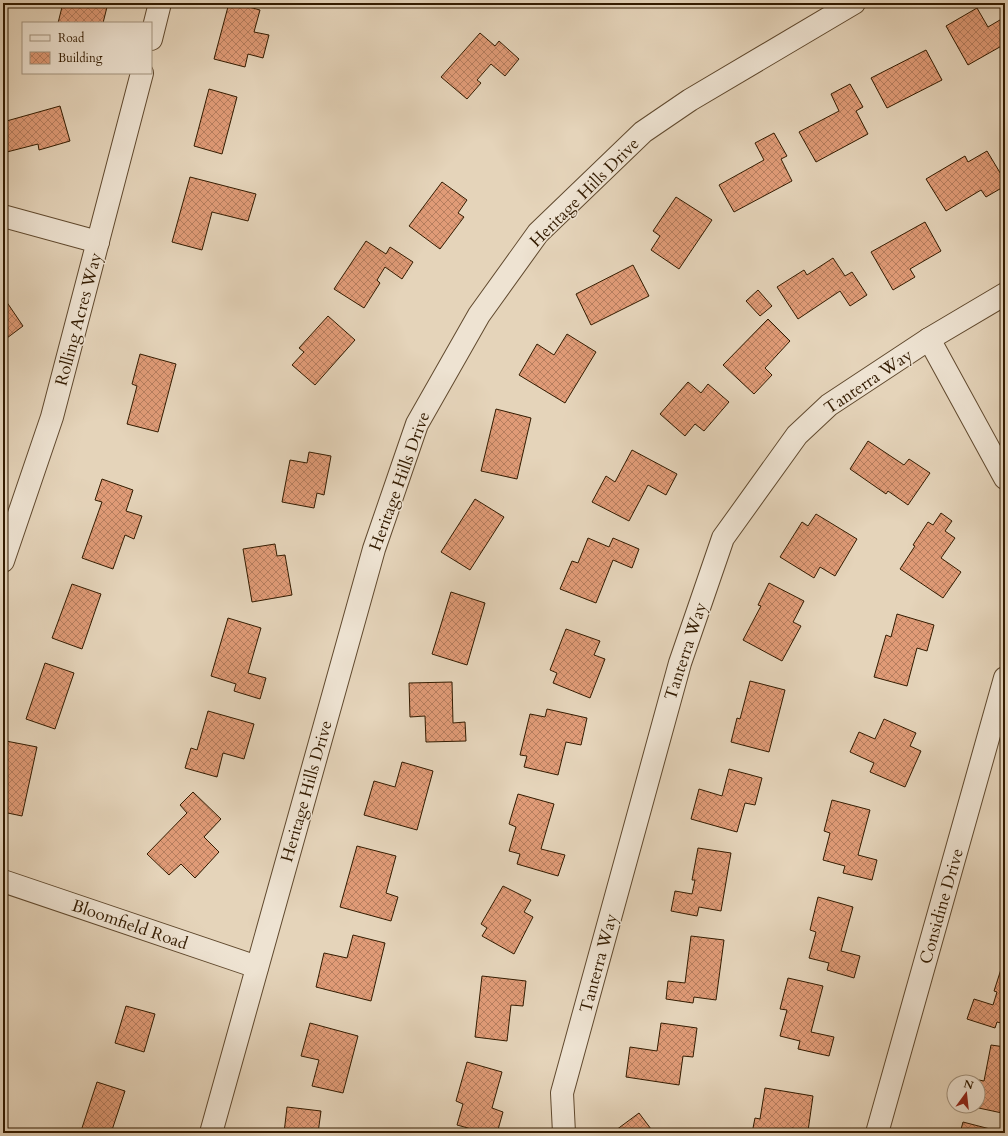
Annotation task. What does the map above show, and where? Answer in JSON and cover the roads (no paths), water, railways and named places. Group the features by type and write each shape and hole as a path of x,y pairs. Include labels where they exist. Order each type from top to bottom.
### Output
{"street":[{"path":"152,35 160,3"},
{"name":"Heritage Hills Drive","path":"211,1133 374,549 416,424 479,315 538,233 643,132 690,100 854,3"},
{"name":"Rolling Acres Way","path":"3,561 52,418 142,74"},
{"path":"3,216 98,242"},
{"name":"Tanterra Way","path":"564,1133 562,1093 680,663 723,538 797,436 829,405 929,339 1005,294"},
{"path":"929,339 1005,478"},
{"name":"Considine Drive","path":"877,1133 1005,678"},
{"name":"Bloomfield Road","path":"3,881 257,967"}]}
